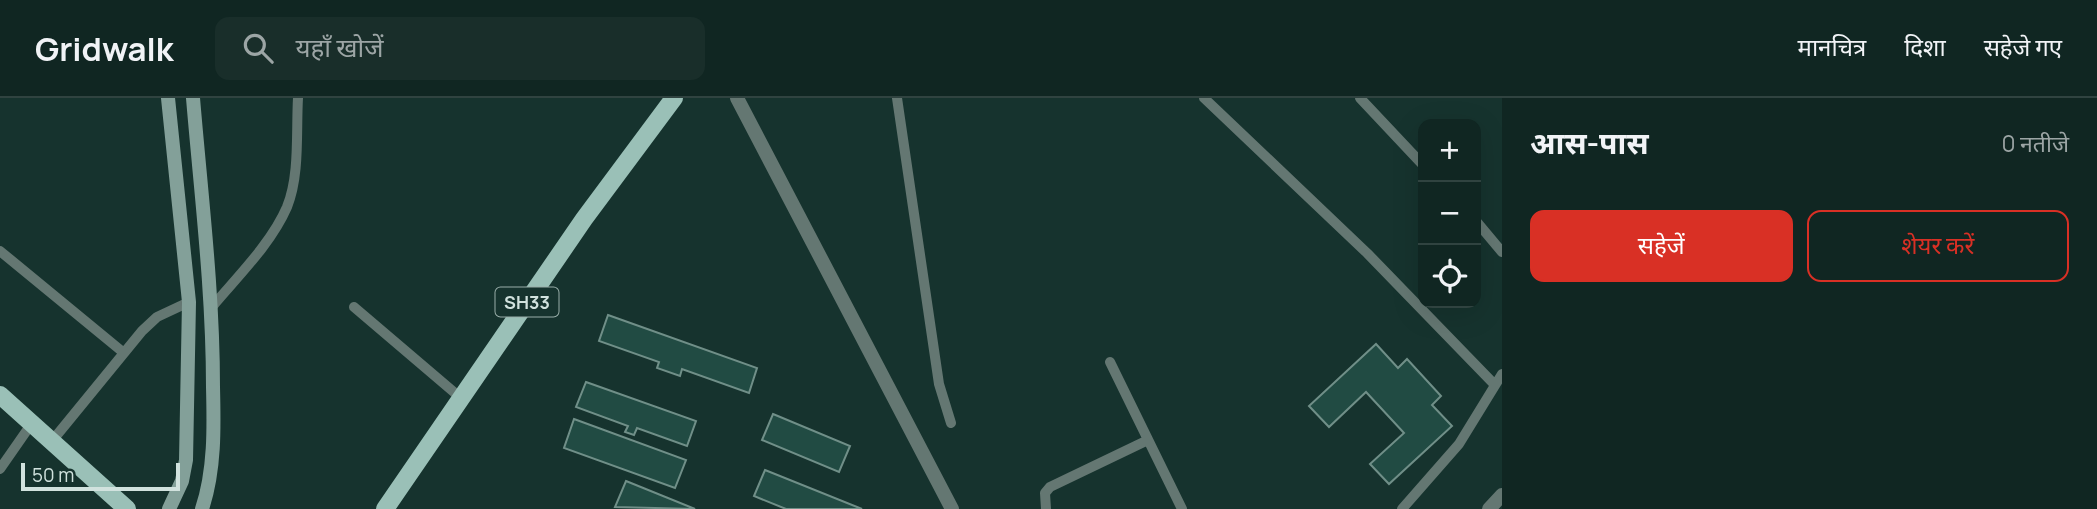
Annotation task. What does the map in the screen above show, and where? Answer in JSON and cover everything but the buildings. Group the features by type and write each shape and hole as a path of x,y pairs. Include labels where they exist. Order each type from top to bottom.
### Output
{"main road":[{"name":"SH33","path":"385,509 584,219 674,98"},
{"path":"0,395 127,509"}],"street":[{"path":"169,98 189,302 186,460 182,481 169,509"},
{"path":"193,98 212,307 214,436 209,484 202,509"},
{"path":"737,98 951,509"},
{"path":"1489,509 1502,495"}],"lane":[{"path":"212,307 266,240 287,207 293,172 298,98"},
{"path":"897,98 939,384 951,423"},
{"path":"1204,98 1367,253 1495,385"},
{"path":"1360,98 1418,160"},
{"path":"1481,227 1502,252"},
{"path":"0,251 124,354"},
{"path":"52,441 157,317 189,302"},
{"path":"354,307 462,399"},
{"path":"1110,362 1182,509"},
{"path":"1402,509 1459,444 1502,374"},
{"path":"0,470 32,423"},
{"path":"1046,509 1045,493 1050,487 1148,440"}]}
